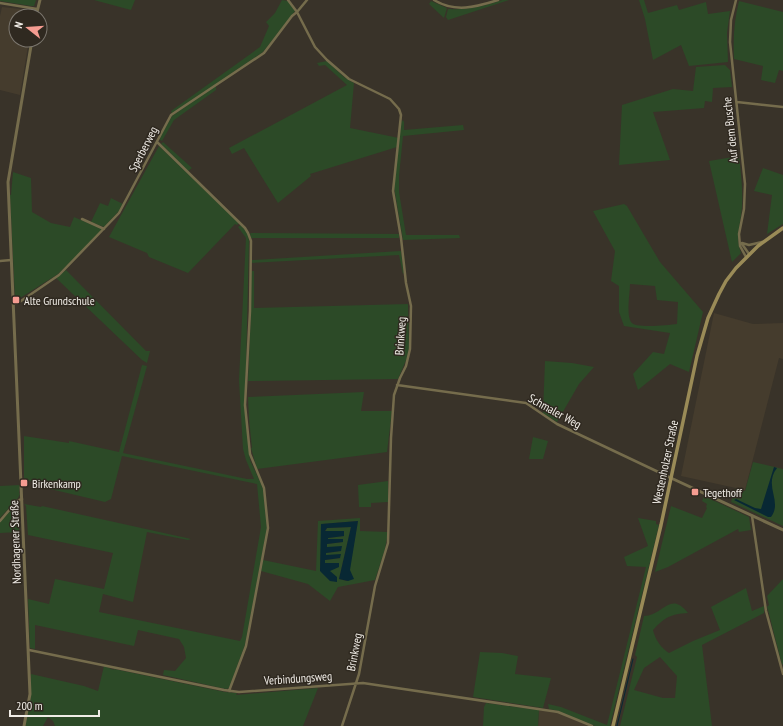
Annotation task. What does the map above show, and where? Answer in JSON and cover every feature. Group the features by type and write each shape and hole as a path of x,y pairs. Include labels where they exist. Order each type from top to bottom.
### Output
{"main road":[{"name":"Westenholzer Straße","path":"613,726 672,478 697,356 708,318 726,281 747,256 783,228"}],"street":[{"name":"Brinkweg","path":"288,0 297,12 315,47 327,60 349,79 390,99 399,108 401,115 392,184 401,238 406,283 411,306 410,349 408,359 394,395 391,438 388,543 375,586 357,682 342,726"},
{"path":"297,12 307,0"},
{"path":"434,0 443,6 462,9 483,5 498,0"},
{"name":"Auf dem Busche","path":"736,0 731,20 730,32 745,184 745,195 739,234 740,241"},
{"path":"0,3 31,8"},
{"name":"Sperberweg","path":"14,304 18,303 59,276 123,208 172,115 264,52 292,16 297,12"},
{"name":"Nordhagener Straße","path":"24,726 30,694 29,650 8,182 31,48"},
{"path":"737,102 783,107"},
{"path":"157,142 242,225 248,232 250,241 250,311 245,405 250,454 264,488 268,528 246,646 229,691"},
{"path":"82,220 104,229"},
{"path":"740,241 748,245 765,241"},
{"path":"740,241 747,256"},
{"path":"0,261 12,260"},
{"name":"Schmaler Weg","path":"397,385 526,403 557,424 672,478"},
{"path":"672,478 783,530"},
{"path":"0,520 17,501 22,499"},
{"path":"752,516 766,611 783,674"},
{"name":"Verbindungsweg","path":"29,650 229,691 254,691 357,682 558,712 592,726"}],"shaded area":[{"path":"2,7 11,8 8,8 8,48 28,48 20,95 0,90 0,16"},
{"path":"714,313 753,324 783,323 783,359 779,358 745,490 681,476"},
{"path":"539,710 558,713 589,726 538,726"}],"green space":[{"path":"0,0 36,0 34,6 31,6"},
{"path":"94,0 135,0 131,10"},
{"path":"282,0 288,1 295,11 263,52 172,114 171,111 260,47 269,26 266,22 275,13"},
{"path":"502,0 509,0 448,20 446,17 448,9 476,7"},
{"path":"639,0 644,0 648,13 677,5 679,10 706,2 708,14 730,11 727,33 728,62 689,66 681,45 653,60 645,19"},
{"path":"431,1 447,8 444,18 429,4"},
{"path":"739,1 783,12 783,71 779,70 775,83 761,80 763,66 734,59 734,30"},
{"path":"327,61 344,77 354,83 350,128 399,138 397,147 310,174 311,176 278,203 244,148 232,154 229,148 347,85 325,65 319,66 317,63"},
{"path":"725,65 730,70 732,87 713,88 712,102 705,101 704,108 653,112 670,160 619,165 622,105 673,89 693,91 696,67"},
{"path":"216,86 216,90 174,120 162,141 159,139 172,116"},
{"path":"403,120 404,130 463,125 464,130 403,136 399,176 399,192 406,235 459,235 460,238 403,240 394,187 401,122"},
{"path":"163,142 192,168 188,171 161,144"},
{"path":"159,146 239,223 237,225 235,224 188,273 149,257 147,253 109,237"},
{"path":"739,156 742,207 738,241 741,253 732,262 709,161"},
{"path":"763,168 783,175 783,224 767,234 772,195 754,191"},
{"path":"13,172 31,178 32,212 51,223 70,227 74,217 102,229 102,231 58,274 17,300 15,299 10,195"},
{"path":"111,198 123,204 119,211 104,227 91,222 100,203 108,206"},
{"path":"624,204 627,206 660,262 703,312 689,372 670,364 638,390 633,374 653,352 664,354 670,333 624,326 619,312 619,286 611,281 615,251 593,211","holes":["630,284 655,286 657,300 678,302 677,324 645,326 631,322 628,309"]},
{"path":"241,225 248,233 249,241 245,410 250,460 263,488 267,528 245,645 229,688 226,689 163,675 164,670 175,671 186,658 184,647 179,639 138,630 134,646 35,625 35,649 30,648 28,599 49,604 55,579 104,589 113,553 28,535 26,506 24,504 42,506 191,539 188,540 147,532 133,602 103,594 99,612 240,641 242,637 261,527 257,484 122,456 111,499 105,502 46,488 47,484 24,480 24,436 69,443 69,441 119,452 142,365 147,366 123,453 247,479 254,479 243,449 239,380 246,238 238,227"},
{"path":"251,233 399,234 399,238 251,238"},
{"path":"401,251 403,274 399,255 251,263 252,260"},
{"path":"66,270 146,351 150,351 147,363 142,360 56,278"},
{"path":"251,271 254,271 254,308 408,304 409,349 407,358 398,379 248,381"},
{"path":"545,361 572,363 594,367 579,384 557,422 543,413"},
{"path":"364,392 361,411 392,411 387,452 257,469 251,448 248,397"},
{"path":"533,437 548,441 543,459 529,459"},
{"path":"753,462 783,469 783,526 731,502 735,489 745,491"},
{"path":"388,481 388,502 371,503 371,507 359,507 358,485"},
{"path":"20,485 20,494 18,498 0,518 0,486"},
{"path":"704,496 749,517 751,530 739,532 738,529 668,567 655,572 671,506 702,518 707,508 707,504 702,501"},
{"path":"16,505 19,505 19,532 0,533 0,522"},
{"path":"360,518 360,531 388,532 385,549 375,580 338,587 330,601 308,584 261,571 263,560 316,571 318,521","holes":["358,521 347,581 339,579 351,527 327,528 325,532 344,536 328,538 343,539 343,542 327,544 327,547 341,551 326,553 326,555 341,558 325,560 325,563 330,571 320,571 322,524"]},
{"path":"638,518 656,521 656,524 659,525 610,726 595,726 558,711 549,709 548,704 561,707 607,725 646,567 627,566 624,557 648,546"},
{"path":"783,579 782,665 767,607 769,605 767,596"},
{"path":"746,588 752,611 764,606 764,613 702,645 712,726 620,726 637,657 635,655 644,616 651,615 671,604 676,604 682,607 688,613 677,614 669,617 653,630 655,637 663,649 669,653 720,630 711,607","holes":["660,657 677,676 675,698 663,698 634,690 644,668"]},
{"path":"480,652 502,653 518,656 515,674 551,678 543,708 473,697"},
{"path":"104,666 114,670 225,692 237,693 236,695 318,688 303,726 55,726 53,721 48,717 43,726 25,726 31,696 31,674 84,686 98,691"},
{"path":"486,703 539,710 538,726 483,726 484,707"}],"water":[{"path":"774,467 777,468 773,475 772,481 775,505 771,517 768,517 734,500 736,499 755,508 761,509"},
{"path":"358,521 350,570 354,579 348,581 339,579 351,527 327,528 325,531 344,531 344,536 328,538 343,539 343,542 327,544 327,547 342,546 341,551 326,553 326,555 341,554 340,558 325,560 325,563 339,563 339,567 330,571 337,577 337,582 330,581 320,571 321,524"}],"waterway":[{"path":"617,726 633,659"}],"place":[{"name":"Alte Grundschule","path":"16,300"},
{"name":"Birkenkamp","path":"24,483"},
{"name":"Tegethoff","path":"695,492"}]}
